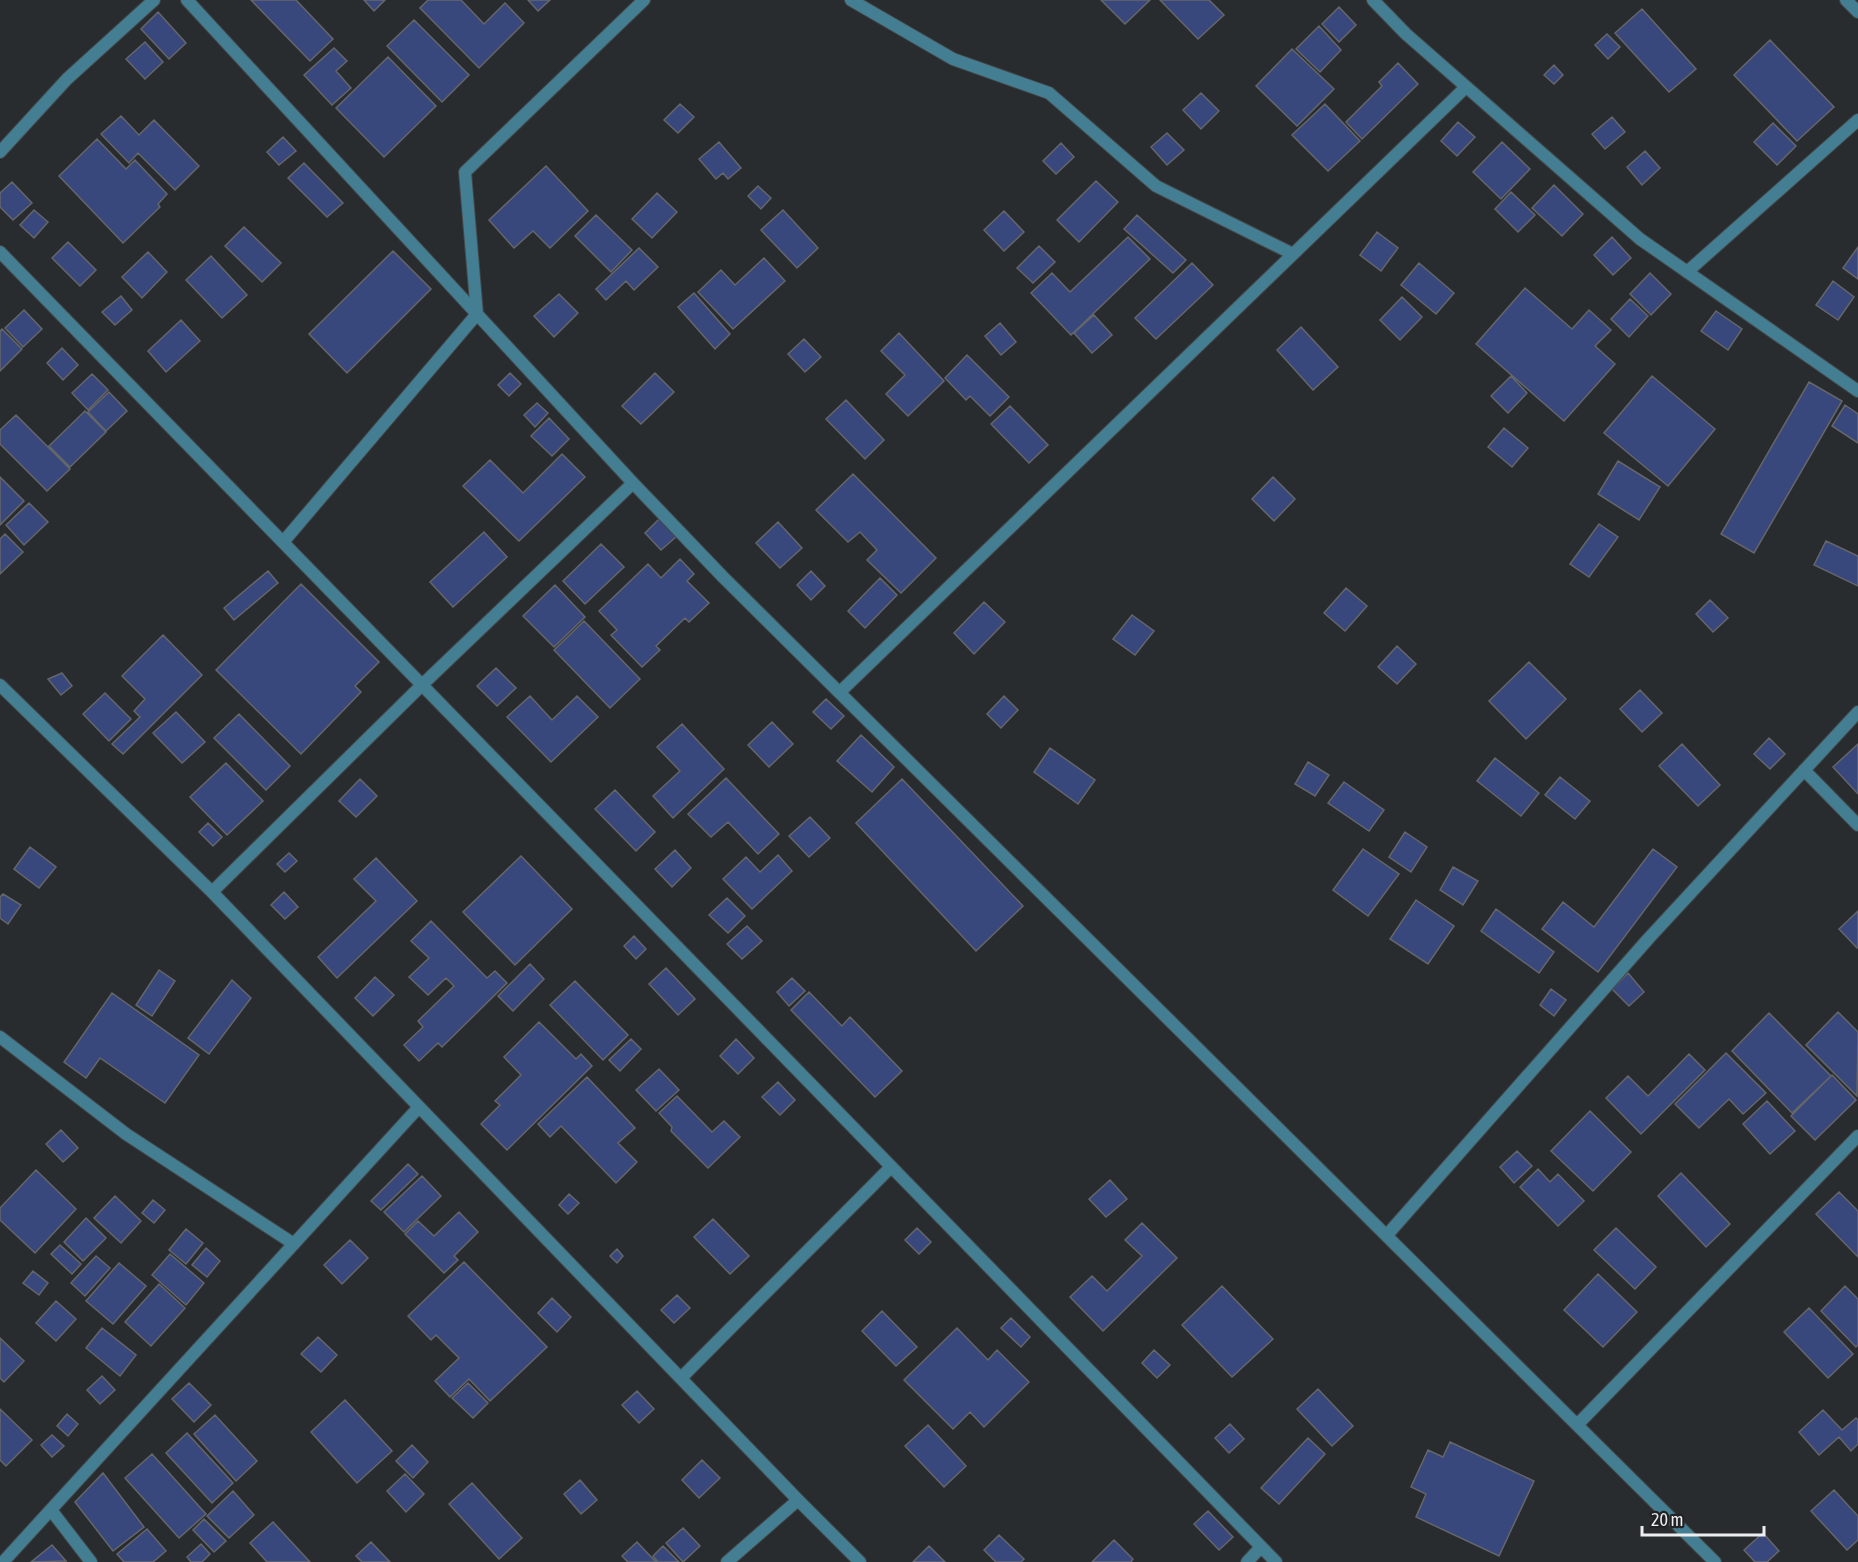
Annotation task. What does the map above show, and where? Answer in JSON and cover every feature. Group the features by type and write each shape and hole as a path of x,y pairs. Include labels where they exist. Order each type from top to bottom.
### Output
{"street":[{"path":"0,152 67,79 154,0"},
{"path":"187,0 633,483 723,577 1715,1562"},
{"path":"284,542 477,314 465,172 644,0"},
{"path":"851,0 953,59 1049,93 1156,186 1293,254"},
{"path":"1373,0 1406,34 1640,239 1858,391"},
{"path":"1846,0 1858,12"},
{"path":"840,692 1466,87"},
{"path":"1687,272 1858,120"},
{"path":"0,252 1276,1562"},
{"path":"212,892 423,684 633,483"},
{"path":"0,685 212,892 860,1562"},
{"path":"1386,1235 1649,938 1858,712"},
{"path":"1804,770 1858,825"},
{"path":"0,1037 126,1134 294,1244"},
{"path":"3,1562 420,1107"},
{"path":"1577,1425 1858,1136"},
{"path":"681,1378 891,1167"},
{"path":"728,1562 798,1500"},
{"path":"51,1510 91,1562"},
{"path":"1247,1562 1262,1547"}],"building":[{"path":"251,0 296,0 333,39 310,61"},
{"path":"364,0 385,0 374,11"},
{"path":"428,0 461,0 484,24 505,3 524,23 479,68 420,8"},
{"path":"528,0 550,0 538,11"},
{"path":"1101,0 1150,0 1125,24"},
{"path":"1160,0 1209,0 1224,15 1198,39"},
{"path":"1339,7 1356,25 1339,42 1322,24"},
{"path":"1642,9 1696,69 1669,92 1615,33"},
{"path":"158,12 186,43 169,59 141,29"},
{"path":"414,20 469,75 442,102 387,46"},
{"path":"1319,26 1341,50 1320,72 1296,49"},
{"path":"1607,34 1620,47 1608,59 1595,45"},
{"path":"1770,40 1834,107 1797,141 1734,75"},
{"path":"145,42 163,62 145,79 126,59"},
{"path":"334,48 347,61 336,71 351,88 332,105 304,75"},
{"path":"1292,49 1334,89 1297,126 1256,86"},
{"path":"388,57 436,106 384,157 336,108"},
{"path":"1398,63 1418,84 1362,139 1346,122 1382,86 1379,82"},
{"path":"1554,65 1563,75 1554,84 1544,75"},
{"path":"1201,93 1219,111 1201,129 1183,110"},
{"path":"680,104 694,117 678,133 664,120"},
{"path":"1325,104 1360,141 1328,171 1292,135"},
{"path":"121,116 139,135 154,120 199,166 175,190 138,153 129,163 101,134"},
{"path":"1612,117 1625,132 1605,149 1592,134"},
{"path":"1458,122 1475,137 1457,156 1441,141"},
{"path":"1773,123 1796,146 1777,165 1754,142"},
{"path":"1167,133 1184,150 1167,165 1151,147"},
{"path":"283,137 296,151 279,165 267,152"},
{"path":"97,139 126,169 135,160 167,194 158,204 160,207 123,243 59,176"},
{"path":"719,142 741,168 728,179 723,173 716,179 699,159"},
{"path":"1502,142 1530,169 1501,199 1473,172"},
{"path":"1061,143 1074,157 1056,174 1043,161"},
{"path":"1645,151 1660,168 1642,185 1627,167"},
{"path":"304,163 343,203 327,217 288,178"},
{"path":"546,166 588,211 550,248 533,231 514,248 489,220"},
{"path":"1096,181 1118,202 1079,242 1057,220"},
{"path":"12,182 32,203 13,220 0,207 0,193"},
{"path":"1554,185 1583,214 1562,236 1532,208"},
{"path":"758,186 771,198 761,209 748,196"},
{"path":"1511,192 1535,215 1518,232 1495,209"},
{"path":"657,193 677,212 652,238 632,219"},
{"path":"34,210 48,222 34,238 20,225"},
{"path":"783,210 818,248 797,268 761,230"},
{"path":"1004,211 1024,232 1004,251 984,230"},
{"path":"596,215 632,250 611,272 575,236"},
{"path":"1137,215 1186,260 1173,273 1124,229"},
{"path":"244,227 281,263 262,282 225,246"},
{"path":"1377,232 1398,248 1381,271 1360,255"},
{"path":"1128,237 1150,259 1071,335 1031,293 1052,273 1070,292"},
{"path":"1612,237 1631,258 1613,275 1594,255"},
{"path":"68,242 96,270 80,286 52,258"},
{"path":"1039,246 1055,262 1033,283 1017,268"},
{"path":"1858,247 1858,279 1843,268"},
{"path":"639,248 658,267 634,290 626,281 606,300 596,289"},
{"path":"393,251 431,289 347,373 309,334"},
{"path":"148,252 167,272 142,298 122,277"},
{"path":"211,256 247,295 222,318 186,280"},
{"path":"764,258 785,281 733,329 698,292 721,270 735,285"},
{"path":"1192,263 1213,285 1156,339 1135,318"},
{"path":"1419,263 1454,293 1436,314 1401,285"},
{"path":"1650,273 1671,294 1651,315 1630,294"},
{"path":"1833,281 1854,297 1838,320 1816,305"},
{"path":"1525,288 1572,329 1589,310 1611,330 1595,346 1615,364 1564,421 1476,344"},
{"path":"694,293 730,334 715,349 678,307"},
{"path":"559,294 578,313 554,337 534,316"},
{"path":"121,296 132,310 115,325 102,312"},
{"path":"1402,297 1422,317 1400,340 1380,320"},
{"path":"1630,299 1648,316 1629,337 1611,319"},
{"path":"24,310 42,329 23,347 5,328"},
{"path":"1716,311 1742,329 1728,350 1701,331"},
{"path":"1094,315 1112,335 1092,353 1074,333"},
{"path":"181,320 200,341 166,372 148,351"},
{"path":"1000,323 1016,342 1001,355 985,336"},
{"path":"1301,327 1338,367 1313,390 1277,350"},
{"path":"2,329 22,349 0,371 0,331"},
{"path":"899,333 944,381 908,416 886,394 905,375 881,351"},
{"path":"804,339 821,357 805,372 788,354"},
{"path":"62,348 78,365 63,380 47,363"},
{"path":"967,355 1009,397 990,416 970,396 966,400 945,378"},
{"path":"510,373 521,384 509,396 498,385"},
{"path":"655,373 674,392 641,424 622,406"},
{"path":"92,374 108,390 88,410 72,393"},
{"path":"1511,376 1527,393 1508,413 1491,396"},
{"path":"1652,376 1715,429 1668,486 1604,433"},
{"path":"1809,382 1842,401 1754,553 1721,534"},
{"path":"109,392 127,411 106,431 88,412"},
{"path":"846,400 884,440 865,459 826,419"},
{"path":"537,403 548,413 535,427 524,415"},
{"path":"1845,405 1858,414 1858,443 1832,426"},
{"path":"1010,406 1048,445 1029,463 991,424"},
{"path":"85,411 106,432 70,467 49,446"},
{"path":"16,415 70,469 47,491 0,444 0,430"},
{"path":"549,418 569,439 552,456 531,436"},
{"path":"1504,428 1528,448 1512,467 1488,447"},
{"path":"562,454 585,477 519,541 463,486 490,460 523,493"},
{"path":"1618,461 1660,487 1639,520 1598,494"},
{"path":"853,474 936,558 901,593 867,560 877,550 860,532 848,542 816,510"},
{"path":"0,477 24,501 0,525"},
{"path":"1273,477 1295,499 1274,521 1252,499"},
{"path":"29,503 48,522 24,545 6,525"},
{"path":"660,518 676,537 661,550 645,533"},
{"path":"778,522 802,548 780,568 756,543"},
{"path":"1599,524 1618,537 1589,577 1570,564"},
{"path":"484,532 507,557 453,607 430,582"},
{"path":"5,534 23,552 0,574 0,539"},
{"path":"1826,541 1858,556 1858,586 1814,565"},
{"path":"601,544 624,567 585,604 563,581"},
{"path":"680,559 694,574 687,581 709,603 689,622 685,618 656,646 660,650 642,667 611,635 617,630 599,611 648,564 661,578"},
{"path":"268,571 278,583 234,620 224,608"},
{"path":"811,571 825,586 811,600 797,585"},
{"path":"880,578 897,595 865,628 848,611"},
{"path":"301,584 379,662 355,686 361,692 301,754 216,670"},
{"path":"555,585 585,617 554,647 523,616"},
{"path":"1346,588 1367,606 1345,631 1324,613"},
{"path":"1710,600 1728,618 1713,632 1696,614"},
{"path":"984,602 1005,622 974,654 954,633"},
{"path":"1132,615 1154,631 1135,655 1113,639"},
{"path":"584,621 640,679 610,708 554,650"},
{"path":"163,635 202,675 123,754 112,744 140,717 134,711 145,699 122,676"},
{"path":"1397,646 1416,664 1397,684 1378,667"},
{"path":"1529,662 1566,699 1526,739 1489,701"},
{"path":"496,668 516,688 497,706 477,686"},
{"path":"62,673 72,686 61,695 48,679"},
{"path":"1640,690 1662,713 1642,732 1620,709"},
{"path":"105,693 131,719 109,741 83,714"},
{"path":"530,696 552,720 577,696 598,717 551,762 507,717"},
{"path":"1004,696 1018,710 1001,728 987,714"},
{"path":"826,699 844,716 831,729 813,712"},
{"path":"176,712 205,742 182,763 153,733"},
{"path":"239,714 290,766 266,790 214,738"},
{"path":"772,722 793,744 769,767 748,745"},
{"path":"682,724 724,769 673,818 653,796 680,771 657,747"},
{"path":"861,735 894,767 872,792 837,761"},
{"path":"1769,738 1785,754 1770,769 1754,754"},
{"path":"1682,744 1720,785 1698,806 1659,766"},
{"path":"1858,744 1858,794 1833,767"},
{"path":"1050,748 1095,780 1078,804 1034,772"},
{"path":"1495,758 1539,793 1521,816 1477,781"},
{"path":"1308,762 1329,775 1315,796 1295,784"},
{"path":"226,763 263,801 227,835 190,797"},
{"path":"1560,777 1590,801 1575,819 1545,795"},
{"path":"726,778 779,834 758,854 728,822 711,837 688,814"},
{"path":"360,779 377,796 356,817 339,801"},
{"path":"902,779 1023,906 976,951 856,823"},
{"path":"1344,782 1384,810 1369,831 1328,803"},
{"path":"615,790 655,832 636,851 595,809"},
{"path":"810,817 830,838 809,857 789,836"},
{"path":"208,823 222,837 213,846 199,832"},
{"path":"1405,832 1427,847 1411,872 1389,857"},
{"path":"30,847 56,867 39,888 14,869"},
{"path":"1363,849 1399,874 1368,916 1333,890"},
{"path":"1653,849 1677,867 1598,972 1542,929 1563,902 1594,927"},
{"path":"675,850 691,868 672,887 655,869"},
{"path":"289,853 297,861 285,872 277,864"},
{"path":"778,855 792,871 752,909 723,879 746,857 760,872"},
{"path":"521,856 572,909 515,965 463,912"},
{"path":"376,858 417,901 337,978 318,957 376,901 354,879"},
{"path":"1453,867 1478,881 1463,905 1440,890"},
{"path":"284,892 298,907 285,919 271,905"},
{"path":"3,894 21,905 8,924 0,918 0,897"},
{"path":"727,898 745,916 728,933 709,915"},
{"path":"1416,900 1454,926 1428,964 1390,939"},
{"path":"1496,909 1554,952 1539,973 1481,931"},
{"path":"1858,911 1858,947 1857,948 1839,929"},
{"path":"431,921 487,978 495,971 507,983 442,1047 438,1043 419,1061 404,1045 423,1027 418,1021 454,986 446,978 428,995 409,977 429,958 411,941"},
{"path":"747,926 762,941 742,959 727,944"},
{"path":"634,936 646,949 636,959 624,946"},
{"path":"530,964 544,979 513,1011 498,996"},
{"path":"666,968 695,999 678,1015 649,984"},
{"path":"159,970 175,981 152,1016 136,1005"},
{"path":"1628,973 1644,992 1629,1006 1612,989"},
{"path":"375,977 394,995 373,1016 355,998"},
{"path":"792,978 805,991 789,1006 777,992"},
{"path":"232,980 251,998 209,1054 188,1038"},
{"path":"575,981 628,1035 603,1060 550,1005"},
{"path":"1551,989 1566,1000 1554,1016 1540,1005"},
{"path":"809,992 842,1026 850,1017 902,1071 875,1097 791,1010"},
{"path":"112,993 199,1055 165,1103 100,1058 86,1078 64,1062"},
{"path":"1838,1012 1858,1032 1857,1096 1806,1045"},
{"path":"1769,1013 1831,1076 1792,1113 1732,1051"},
{"path":"539,1022 576,1059 581,1054 592,1066 507,1150 481,1124 500,1105 495,1101 521,1075 504,1057"},
{"path":"631,1039 641,1049 620,1071 609,1060"},
{"path":"736,1039 754,1058 738,1074 720,1056"},
{"path":"1726,1053 1766,1093 1743,1114 1729,1099 1699,1128 1675,1104"},
{"path":"1689,1054 1705,1070 1641,1134 1606,1098 1628,1076 1648,1096"},
{"path":"659,1069 679,1090 656,1111 636,1090"},
{"path":"1832,1075 1856,1100 1815,1140 1791,1116"},
{"path":"587,1077 635,1128 618,1143 637,1162 616,1183 561,1126 550,1137 538,1124"},
{"path":"778,1082 795,1100 780,1115 762,1097"},
{"path":"677,1096 712,1132 724,1121 740,1137 708,1168 671,1131 672,1127 659,1113"},
{"path":"1767,1101 1795,1131 1770,1154 1743,1124"},
{"path":"1590,1111 1631,1152 1593,1191 1551,1151"},
{"path":"61,1130 78,1148 63,1162 46,1144"},
{"path":"1517,1151 1532,1166 1514,1183 1500,1167"},
{"path":"408,1164 418,1174 381,1210 371,1201"},
{"path":"1538,1169 1550,1182 1558,1174 1584,1201 1558,1226 1520,1187"},
{"path":"36,1170 76,1209 35,1253 0,1220 0,1208"},
{"path":"1681,1173 1730,1224 1706,1247 1658,1196"},
{"path":"422,1176 441,1196 404,1232 384,1212"},
{"path":"1110,1180 1127,1199 1106,1217 1089,1199"},
{"path":"1839,1192 1858,1211 1858,1257 1816,1214"},
{"path":"569,1194 579,1203 568,1214 559,1205"},
{"path":"115,1196 141,1221 121,1243 94,1218"},
{"path":"153,1200 165,1210 154,1223 142,1213"},
{"path":"459,1212 478,1232 454,1256 458,1260 444,1273 405,1234 418,1221 434,1236"},
{"path":"86,1218 106,1238 83,1261 64,1242"},
{"path":"713,1219 749,1256 730,1274 694,1237"},
{"path":"1142,1223 1177,1258 1103,1331 1070,1297 1092,1276 1107,1291 1142,1256 1125,1240"},
{"path":"917,1228 931,1242 919,1254 905,1240"},
{"path":"1616,1228 1656,1267 1635,1289 1594,1250"},
{"path":"186,1229 203,1243 186,1264 169,1250"},
{"path":"350,1240 368,1258 342,1284 324,1265"},
{"path":"60,1245 81,1264 72,1274 51,1254"},
{"path":"206,1248 220,1261 207,1277 192,1265"},
{"path":"617,1249 623,1256 617,1263 610,1256"},
{"path":"170,1254 204,1283 186,1305 152,1275"},
{"path":"96,1256 110,1268 85,1296 71,1283"},
{"path":"464,1262 547,1347 490,1401 469,1379 450,1397 435,1381 459,1358 436,1335 431,1340 408,1316"},
{"path":"119,1263 146,1286 113,1324 86,1301"},
{"path":"33,1271 48,1283 39,1295 23,1283"},
{"path":"1598,1274 1637,1312 1603,1347 1564,1310"},
{"path":"159,1284 185,1308 151,1346 125,1322"},
{"path":"1222,1286 1273,1339 1232,1377 1182,1325"},
{"path":"1845,1286 1858,1299 1858,1345 1856,1347 1821,1311"},
{"path":"677,1295 690,1308 674,1323 661,1310"},
{"path":"552,1298 571,1317 557,1332 538,1313"},
{"path":"56,1301 76,1319 56,1341 36,1323"},
{"path":"1809,1308 1853,1354 1828,1378 1784,1332"},
{"path":"882,1311 917,1347 896,1366 862,1331"},
{"path":"1011,1318 1030,1337 1021,1347 1001,1328"},
{"path":"102,1328 136,1355 120,1376 86,1348"},
{"path":"957,1328 988,1360 997,1350 1029,1382 984,1427 970,1412 953,1429 904,1380"},
{"path":"318,1337 337,1355 321,1372 301,1354"},
{"path":"0,1338 24,1361 4,1382 0,1378"},
{"path":"1154,1350 1170,1365 1157,1378 1142,1363"},
{"path":"102,1376 115,1390 100,1404 87,1390"},
{"path":"189,1383 211,1405 194,1422 172,1399"},
{"path":"468,1383 488,1403 473,1418 452,1398"},
{"path":"1318,1389 1353,1426 1332,1446 1297,1409"},
{"path":"637,1391 654,1409 639,1423 622,1405"},
{"path":"345,1400 392,1451 357,1483 311,1432"},
{"path":"0,1409 32,1440 6,1466 0,1460"},
{"path":"1823,1410 1842,1430 1856,1418 1858,1420 1858,1444 1851,1451 1839,1437 1819,1455 1799,1432"},
{"path":"67,1414 78,1424 68,1436 57,1426"},
{"path":"215,1415 257,1461 236,1481 194,1434"},
{"path":"1230,1424 1244,1439 1229,1453 1215,1438"},
{"path":"928,1425 966,1466 944,1487 905,1446"},
{"path":"187,1433 233,1483 212,1503 166,1453"},
{"path":"52,1435 64,1446 52,1457 41,1445"},
{"path":"1308,1438 1325,1454 1279,1504 1261,1488"},
{"path":"1450,1442 1534,1481 1499,1556 1416,1517 1426,1494 1411,1487 1428,1450 1443,1457"},
{"path":"412,1445 428,1462 413,1478 396,1461"},
{"path":"152,1454 206,1514 179,1538 125,1478"},
{"path":"702,1460 720,1478 699,1498 682,1480"},
{"path":"103,1473 144,1527 113,1551 75,1502"},
{"path":"405,1474 424,1494 406,1512 387,1491"},
{"path":"580,1480 597,1500 581,1514 564,1494"},
{"path":"472,1483 522,1538 499,1559 449,1504"},
{"path":"1834,1490 1858,1516 1858,1540 1847,1550 1811,1511"},
{"path":"233,1491 254,1515 229,1538 207,1516"},
{"path":"1208,1511 1233,1537 1219,1550 1194,1524"},
{"path":"204,1519 226,1541 214,1552 193,1530"},
{"path":"273,1522 310,1562 267,1562 250,1543"},
{"path":"683,1528 700,1546 683,1562 666,1543"},
{"path":"147,1529 166,1551 153,1562 124,1562 117,1554"},
{"path":"1763,1533 1779,1551 1767,1562 1755,1562 1744,1550"},
{"path":"999,1535 1024,1559 1021,1562 996,1562 984,1550"},
{"path":"1114,1540 1133,1559 1131,1562 1092,1562"},
{"path":"371,1542 390,1562 362,1562 356,1556"},
{"path":"637,1542 656,1562 628,1562 622,1556"},
{"path":"201,1544 210,1554 202,1562 191,1562 187,1557"},
{"path":"52,1545 66,1561 31,1562"},
{"path":"663,1546 679,1562 658,1562 653,1556"},
{"path":"929,1546 945,1562 913,1562"}]}
